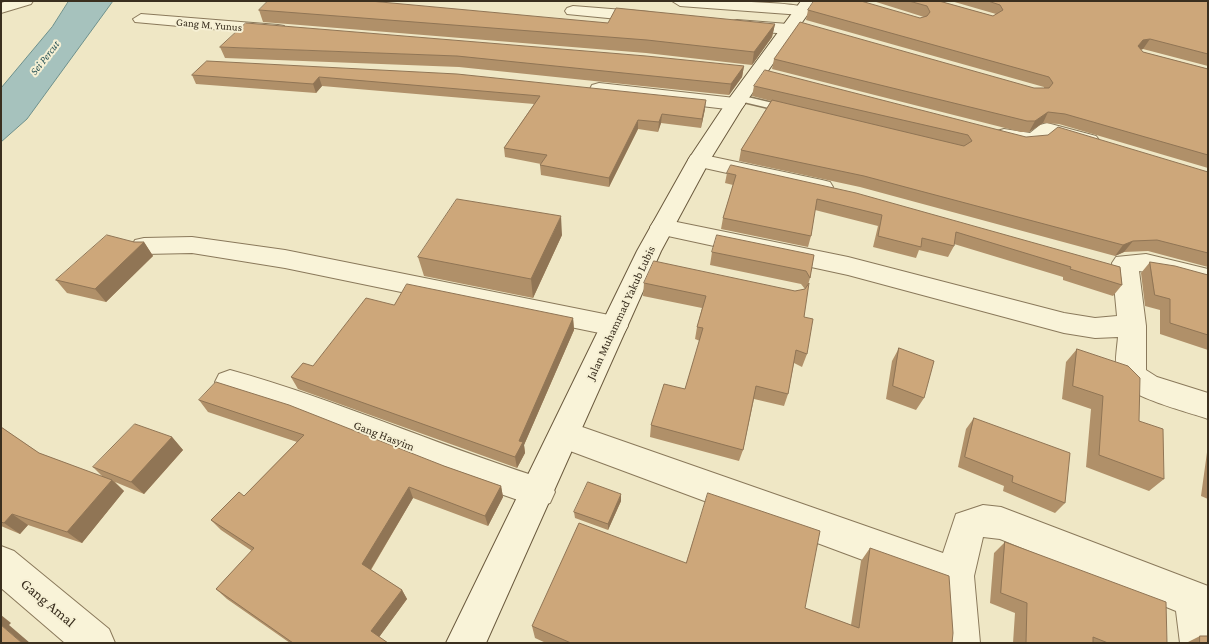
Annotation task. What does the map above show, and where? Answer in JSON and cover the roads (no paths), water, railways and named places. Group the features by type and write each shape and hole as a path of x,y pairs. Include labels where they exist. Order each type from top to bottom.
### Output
{"street":[{"path":"1,8 25,1"},
{"path":"680,1 800,18"},
{"path":"573,11 661,18"},
{"path":"720,23 800,18"},
{"name":"Jalan Muhammad Yakub Lubis","path":"466,643 662,227 699,160 737,101 800,18"},
{"name":"Gang M. Yunus","path":"141,19 299,32"},
{"path":"582,87 737,101"},
{"path":"983,130 1028,141 1035,140 1047,129 1105,145"},
{"path":"699,160 781,176 848,193"},
{"path":"662,227 848,266 1064,323 1095,328 1132,326"},
{"path":"144,246 192,245 285,259 614,326"},
{"path":"1208,278 1136,261 1115,267 1132,326 1131,376 1147,386 1208,406"},
{"path":"644,262 672,268"},
{"name":"Gang Hasyim","path":"230,382 293,402 496,479 538,492"},
{"path":"565,435 956,576"},
{"path":"960,643 956,576 968,526 983,521 1001,523 1200,603 1200,643"},
{"name":"Gang Amal","path":"1,564 94,643"}],"lane":[{"path":"737,101 806,114"}],"water":[{"name":"Sei Percut","path":"69,1 113,1 27,119 1,142 1,88 52,27"}]}
